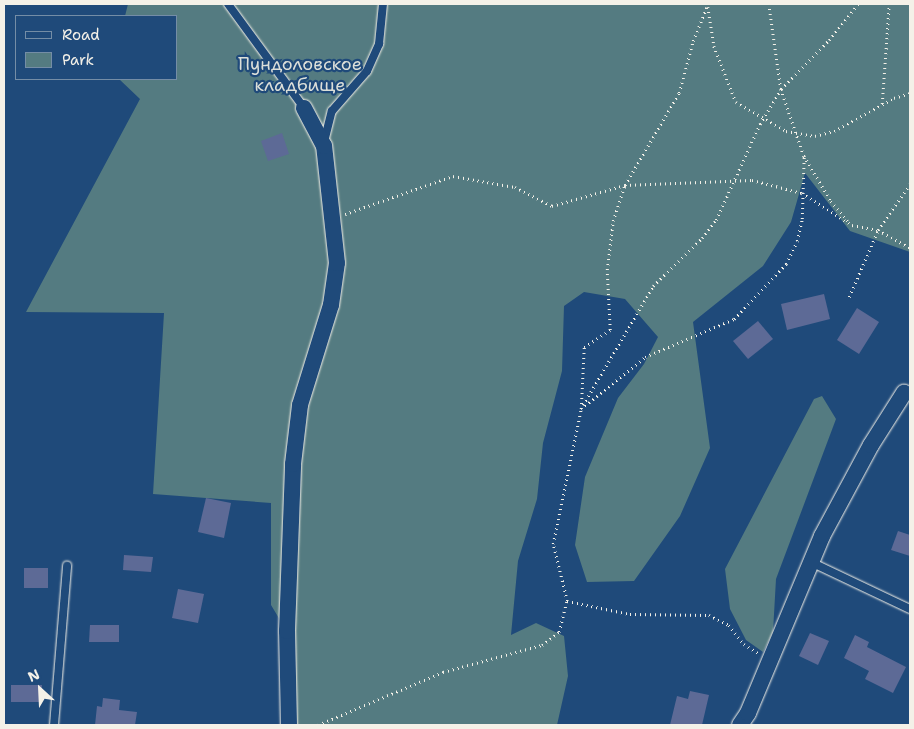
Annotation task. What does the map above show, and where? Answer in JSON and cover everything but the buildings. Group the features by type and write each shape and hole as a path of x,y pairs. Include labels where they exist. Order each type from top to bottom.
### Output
{"street":[{"path":"289,725 286,631 293,464 300,405 331,305 337,263 335,220 324,146 304,108"},
{"path":"740,725 748,713 769,659 813,563 830,519 871,445 904,393"}],"lane":[{"path":"228,4 304,108"},
{"path":"324,146 332,111 366,71 379,44 383,4"},
{"path":"813,563 910,609"},
{"path":"54,725 67,566"}],"path":[{"path":"708,4 714,46 724,78 736,102 763,120 796,134 815,136 834,131 882,104 910,93"},
{"path":"318,725 443,672 542,645 559,632 567,601 553,544 581,409 584,347 610,330 607,270 613,220 625,185 679,93 693,41 708,4"},
{"path":"770,4 781,89 804,156 831,201 852,225"},
{"path":"581,409 653,286 707,232 763,120 781,89 829,40 858,4"},
{"path":"882,104 889,4"},
{"path":"581,409 645,358 734,320 786,264 802,219 804,156"},
{"path":"335,220 453,176 515,188 552,206 625,185 752,180 802,193 852,225 878,230 910,247"},
{"path":"849,297 878,230 910,184"},
{"path":"567,601 630,614 709,615 729,625 744,644 769,659"}],"green space":[{"name":"Пундоловское кладбище","path":"128,4 910,4 910,252 850,231 805,173 791,222 763,266 693,322 710,448 680,516 634,581 587,582 575,545 585,477 618,398 644,364 658,337 625,299 584,292 564,306 562,371 543,443 537,499 518,561 511,635 536,623 564,636 568,676 557,725 296,725 292,640 271,605 271,503 153,494 164,313 26,312 140,99 120,80 178,80 178,15 125,15"},
{"path":"822,396 836,419 776,579 773,632 763,652 746,640 730,609 725,569 814,399"}]}
